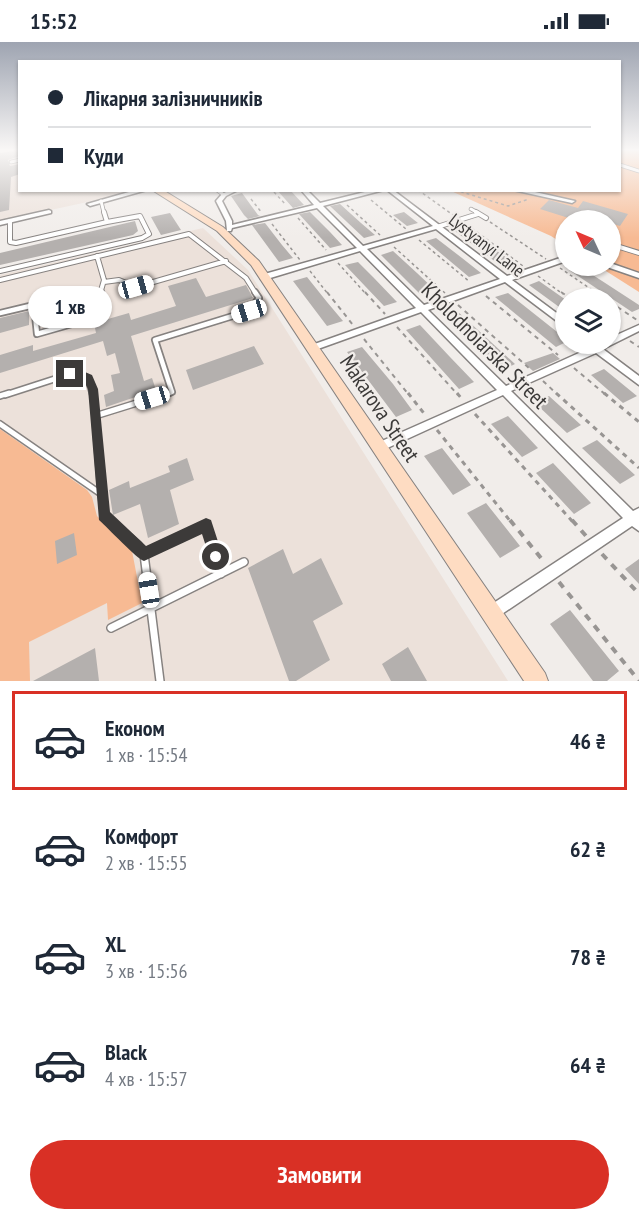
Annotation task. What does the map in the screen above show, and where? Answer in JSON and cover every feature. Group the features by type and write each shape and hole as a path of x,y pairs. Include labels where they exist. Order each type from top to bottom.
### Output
{"street":[{"path":"90,204 137,192"},
{"name":"Makarova Street","path":"160,192 229,231 247,254 537,681"},
{"path":"232,192 225,195 219,204 229,221 229,231 267,218 375,192"},
{"name":"Kholodnoiarska Street","path":"305,192 504,392 637,520"},
{"name":"Lystyanyi Lane","path":"392,192 555,317"},
{"path":"523,192 572,201"},
{"path":"0,223 49,212"},
{"path":"264,277 437,227"},
{"path":"312,348 555,261"},
{"path":"621,269 639,276"},
{"path":"621,337 639,328"},
{"path":"379,447 504,392 580,354"},
{"path":"604,354 639,381"},
{"path":"491,613 594,545 637,520"}],"lane":[{"path":"220,192 225,195"},
{"path":"101,201 106,222"},
{"path":"471,209 486,218"},
{"path":"437,227 478,214"},
{"path":"0,271 142,238 149,234 140,216 11,244 10,221"},
{"path":"0,280 189,234 246,278 259,298 249,311 155,340 172,392 95,416"},
{"path":"621,247 639,253"},
{"path":"0,313 34,305 37,334 87,320 89,309 102,291 104,282 97,256"},
{"path":"104,282 119,280 136,287 226,261"},
{"path":"0,396 70,374 80,374 88,378 93,389 104,516 138,545 144,554 160,681"},
{"path":"0,424 101,494"},
{"path":"144,554 206,525 221,574"},
{"path":"111,628 244,562"}],"path":[{"path":"274,192 639,594"},
{"path":"421,192 556,288"},
{"path":"462,192 508,206 537,195"},
{"path":"364,195 639,422"},
{"path":"251,199 639,681"},
{"path":"342,200 639,468"},
{"path":"621,309 639,321"}],"shaded area":[{"path":"0,179 18,179 18,192 133,192 0,221"},
{"path":"621,179 639,179 639,292 614,276 621,276 621,210 555,210 555,239 453,192 621,192"},
{"path":"203,228 248,270 508,681 0,681 0,275"},
{"path":"0,429 87,490 92,497 97,516 132,551 142,603 108,620 107,603 29,642 30,681 0,681"}],"building":[{"path":"0,179 11,179 9,210 0,212"},
{"path":"279,192 292,192 304,205 293,208"},
{"path":"242,193 260,216 248,219 244,215 231,196"},
{"path":"549,200 578,208 583,201 614,210 555,210 555,214 540,209"},
{"path":"340,204 375,235 364,238 330,206"},
{"path":"310,212 342,245 330,248 299,214"},
{"path":"404,212 418,223 407,226 393,215"},
{"path":"621,212 628,214 621,224"},
{"path":"170,213 181,230 161,235 151,217"},
{"path":"135,221 138,231 133,235 0,265 0,253"},
{"path":"265,223 293,258 279,262 252,225"},
{"path":"460,224 513,262 501,266 451,228"},
{"path":"436,238 481,273 469,277 426,241"},
{"path":"393,251 434,289 420,294 381,255"},
{"path":"358,262 397,302 384,306 345,265"},
{"path":"578,276 594,276 613,288 596,288"},
{"path":"307,277 343,321 327,326 293,281"},
{"path":"196,278 206,297 246,285 253,298 131,336 144,381 152,378 156,390 106,407 104,395 114,391 111,375 120,373 115,353 107,356 103,341 0,373 0,355 33,345 33,351 96,333 94,323 129,313 131,320 176,306 168,286"},
{"path":"539,281 555,292 555,304 529,285"},
{"path":"508,293 555,330 555,346 495,297"},
{"path":"621,293 639,305 639,309 632,312 621,305"},
{"path":"29,311 29,325 0,333 0,318"},
{"path":"457,311 515,364 501,371 444,316"},
{"path":"420,325 474,382 459,389 406,330"},
{"path":"254,346 264,364 193,390 186,370"},
{"path":"362,347 412,410 396,417 347,352"},
{"path":"553,353 560,359 533,371 524,363"},
{"path":"604,369 637,396 623,403 591,375"},
{"path":"549,396 581,425 567,433 535,403"},
{"path":"508,416 538,448 522,457 491,424"},
{"path":"597,440 635,475 620,484 582,448"},
{"path":"442,448 471,485 453,495 424,456"},
{"path":"187,458 194,480 170,490 179,524 148,538 140,504 113,515 109,490 129,481 130,488 170,472 168,466"},
{"path":"553,463 591,503 574,514 536,473"},
{"path":"486,503 520,546 500,558 467,513"},
{"path":"74,533 77,555 57,564 55,541"},
{"path":"283,549 293,574 321,558 343,604 313,621 330,660 296,681 289,681 248,568"},
{"path":"639,559 639,584 625,569"},
{"path":"570,610 619,671 607,681 593,681 550,624"},
{"path":"408,647 427,681 391,681 382,664"},
{"path":"95,648 99,681 33,681"}],"route":[{"path":"70,374 80,374 88,378 93,389 104,516 138,545 144,554 206,525 216,557"}]}
